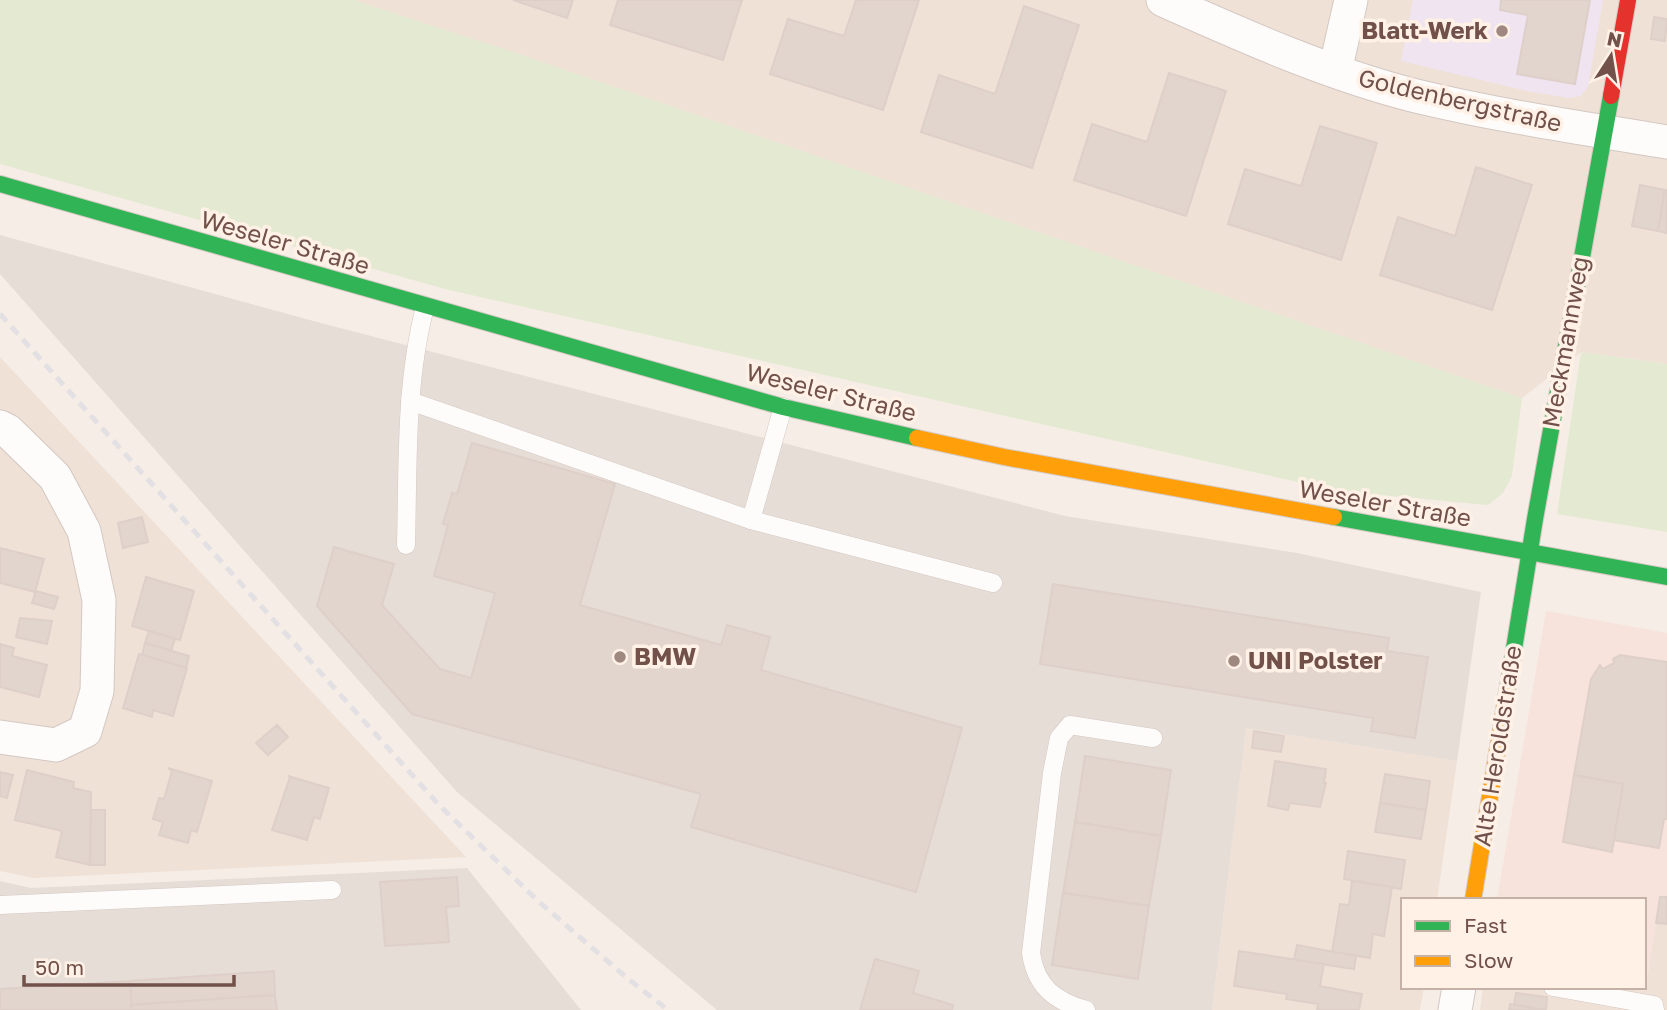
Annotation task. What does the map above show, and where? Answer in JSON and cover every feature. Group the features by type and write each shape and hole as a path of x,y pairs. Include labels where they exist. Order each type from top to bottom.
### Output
{"main road":[{"name":"Meckmannweg","path":"1523,592 1628,0"},
{"name":"Weseler Straße","path":"0,184 783,407 1004,457 1667,577"},
{"name":"Alte Heroldstraße","path":"1473,898 1523,592"}],"street":[{"name":"Goldenbergstraße","path":"1163,0 1267,46 1416,96 1604,132"},
{"path":"1335,71 1351,0"},
{"path":"1604,132 1667,142"},
{"path":"0,426 55,477 84,531 99,600 97,691 85,731 56,745 0,737"},
{"path":"1455,1010 1459,989"}],"lane":[{"path":"406,545 410,401 419,331 425,307"},
{"path":"410,401 751,520 993,583"},
{"path":"751,520 783,407"},
{"path":"1086,1010 1073,1006 1042,985 1033,969 1031,953 1052,773 1059,738 1070,725 1153,738"},
{"path":"0,905 332,890"},
{"path":"1564,989 1654,1005 1654,1010"}],"shaded area":[{"path":"344,0 1667,0 1667,364 1581,352 1522,398"},
{"name":"Blatt-Werk","path":"1413,0 1603,0 1588,87 1581,96 1569,98 1527,91 1401,61"},
{"path":"0,235 317,322 1065,516 1297,553 1481,592 1457,761 1246,728 1212,1010 717,1010 457,792 0,274"},
{"path":"0,357 466,857 33,878 0,871"},
{"path":"1546,611 1667,633 1667,897 1660,897 1646,985 1646,898 1497,898"},
{"path":"1246,728 1457,761 1437,898 1401,898 1401,989 1424,989 1420,1010 1212,1010"},
{"path":"467,868 581,1010 0,1010 0,881 31,888"},
{"path":"1660,897 1667,897 1667,1010 1480,1010 1483,989 1645,991"}],"green space":[{"path":"0,0 354,0 519,54 1522,398 1512,476 1503,493 1488,505 1337,491 445,289 0,164"},
{"path":"1581,352 1667,364 1667,532 1557,514"}],"building":[{"path":"513,0 573,0 567,18"},
{"path":"618,0 742,0 723,60 610,25"},
{"path":"856,0 919,0 883,110 770,74 788,19 844,36"},
{"path":"1501,0 1590,0 1575,84 1517,74 1528,15 1500,10"},
{"path":"1024,6 1079,25 1032,168 921,132 939,75 995,94"},
{"path":"1654,17 1667,19 1665,41 1651,39"},
{"path":"1169,73 1226,91 1186,216 1074,180 1092,124 1147,142"},
{"path":"1320,126 1377,143 1341,260 1228,224 1245,169 1301,186"},
{"path":"1476,167 1532,185 1492,310 1380,275 1398,217 1455,236"},
{"path":"1640,185 1665,190 1658,231 1632,226"},
{"path":"1667,190 1667,233 1658,231"},
{"name":"BMW","path":"472,443 615,484 580,605 721,645 727,625 770,637 761,670 962,728 916,892 691,827 701,794 412,714 317,606 334,547 394,564 382,605 440,669 471,678 495,593 434,576 448,525 443,524 452,493 457,494"},
{"path":"142,517 148,542 123,548 118,523"},
{"path":"0,548 44,559 35,592 0,583"},
{"path":"146,577 194,591 180,640 132,626"},
{"name":"UNI Polster","path":"1053,584 1389,638 1387,651 1428,657 1415,738 1371,731 1373,718 1040,664"},
{"path":"36,591 58,597 54,609 32,603"},
{"path":"20,618 52,621 47,644 16,637"},
{"path":"149,631 175,639 171,651 145,643"},
{"path":"145,643 189,656 186,668 142,655"},
{"path":"0,644 14,648 12,656 47,665 39,697 0,687"},
{"path":"139,654 187,668 173,716 153,710 152,717 123,708"},
{"path":"1620,655 1667,662 1667,819 1664,819 1659,848 1613,840 1623,784 1574,775 1591,679 1600,665 1603,669 1614,663 1613,659"},
{"path":"277,725 288,737 268,755 256,743"},
{"path":"1254,731 1284,736 1281,752 1252,748"},
{"path":"1085,756 1171,770 1161,836 1075,822"},
{"path":"1275,761 1326,769 1326,783 1320,807 1290,803 1288,810 1268,806"},
{"path":"168,768 212,781 197,832 191,830 188,843 159,835 163,822 153,819 159,798 164,799 172,771"},
{"path":"27,770 74,782 73,788 91,792 90,865 56,857 62,831 15,820"},
{"path":"0,772 13,775 7,798 0,796"},
{"path":"1385,774 1430,781 1426,810 1380,803"},
{"path":"1574,775 1623,784 1612,852 1563,842"},
{"path":"288,776 329,788 320,819 314,817 307,840 272,830 290,777"},
{"path":"1380,803 1426,810 1421,839 1375,832"},
{"path":"91,810 105,810 105,865 90,865"},
{"path":"1075,822 1161,836 1149,906 1063,893"},
{"path":"1348,851 1405,860 1401,889 1344,879"},
{"path":"457,877 459,906 446,907 449,942 385,946 380,882"},
{"path":"1352,881 1392,887 1384,936 1373,934 1370,958 1332,952 1340,904 1349,905"},
{"path":"1063,893 1149,906 1138,979 1052,965"},
{"path":"1660,897 1667,897 1667,924 1656,923"},
{"path":"1297,945 1356,956 1354,969 1294,960"},
{"path":"1239,951 1324,964 1320,986 1362,994 1359,1010 1317,1010 1318,1004 1286,999 1287,994 1234,986"},
{"path":"875,959 919,971 913,993 953,1005 952,1010 860,1010"},
{"path":"274,971 275,995 131,1005 130,981"},
{"path":"130,981 132,1010 0,1010 0,989"},
{"path":"1516,993 1547,997 1546,1010 1514,1005"},
{"path":"275,995 277,1010 132,1010 131,1005"},
{"path":"1510,1004 1514,1005 1546,1010 1509,1010"}],"railway":[{"path":"0,314 439,805 537,900 668,1010"}],"traffic: fast":[{"path":"1507,692 1535,519 1611,96"},
{"path":"0,184 783,407 917,438"},
{"path":"1334,517 1667,577"}],"traffic: slow":[{"path":"917,438 1004,457 1334,517"},
{"path":"1473,898 1507,692"}],"traffic: jam":[{"path":"1611,96 1628,0"}],"place":[{"name":"Blatt-Werk","path":"1502,31"},
{"name":"BMW","path":"620,657"},
{"name":"UNI Polster","path":"1234,661"}]}
